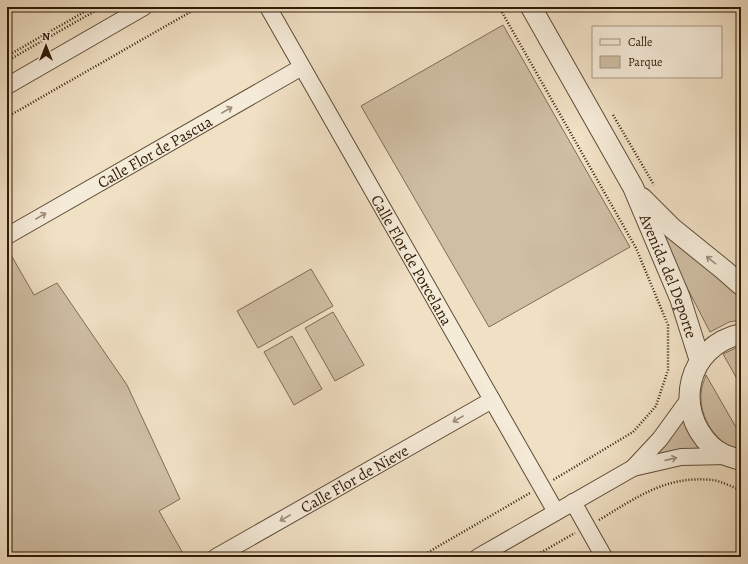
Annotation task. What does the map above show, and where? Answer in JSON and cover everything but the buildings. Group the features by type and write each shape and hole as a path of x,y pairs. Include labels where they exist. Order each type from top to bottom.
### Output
{"street":[{"path":"7,86 144,7"},
{"name":"Calle Flor de Porcelana","path":"268,7 556,512"},
{"name":"Avenida del Deporte","path":"531,7 635,192 680,298 700,361"},
{"name":"Calle Flor de Pascua","path":"7,236 302,67"},
{"name":"Avenida del Deporte","path":"635,192 672,228 741,285"},
{"path":"734,458 712,447 700,433 692,417 689,399 691,382 700,361 707,351 733,336 741,334"},
{"path":"633,468 660,439 689,399"},
{"name":"Calle Flor de Nieve","path":"216,557 492,400"},
{"path":"478,557 498,552 556,512 633,468 681,457 734,458"},
{"path":"573,502 604,557"}],"path":[{"path":"7,56 93,7"},
{"path":"7,61 102,7"},
{"path":"7,117 198,7"},
{"path":"420,557 633,432 656,406 668,370 668,325 636,248 499,7"},
{"path":"610,109 657,190"},
{"path":"533,557 654,488 683,480 713,480 741,490"}],"green space":[{"path":"503,25 630,247 489,327 361,106"},
{"path":"663,232 741,297 741,320 729,322 710,332 660,235"},
{"path":"7,248 34,295 57,283 127,385 180,499 159,511 185,557 7,557"},
{"path":"311,269 333,306 258,348 237,311"},
{"path":"333,312 364,365 335,381 305,328"},
{"path":"292,336 322,389 294,405 264,352"},
{"path":"741,347 741,386 723,354"},
{"path":"706,375 741,436 741,450 732,447 717,436 706,420 701,402 701,393"},
{"path":"683,416 704,448 651,458"}]}
